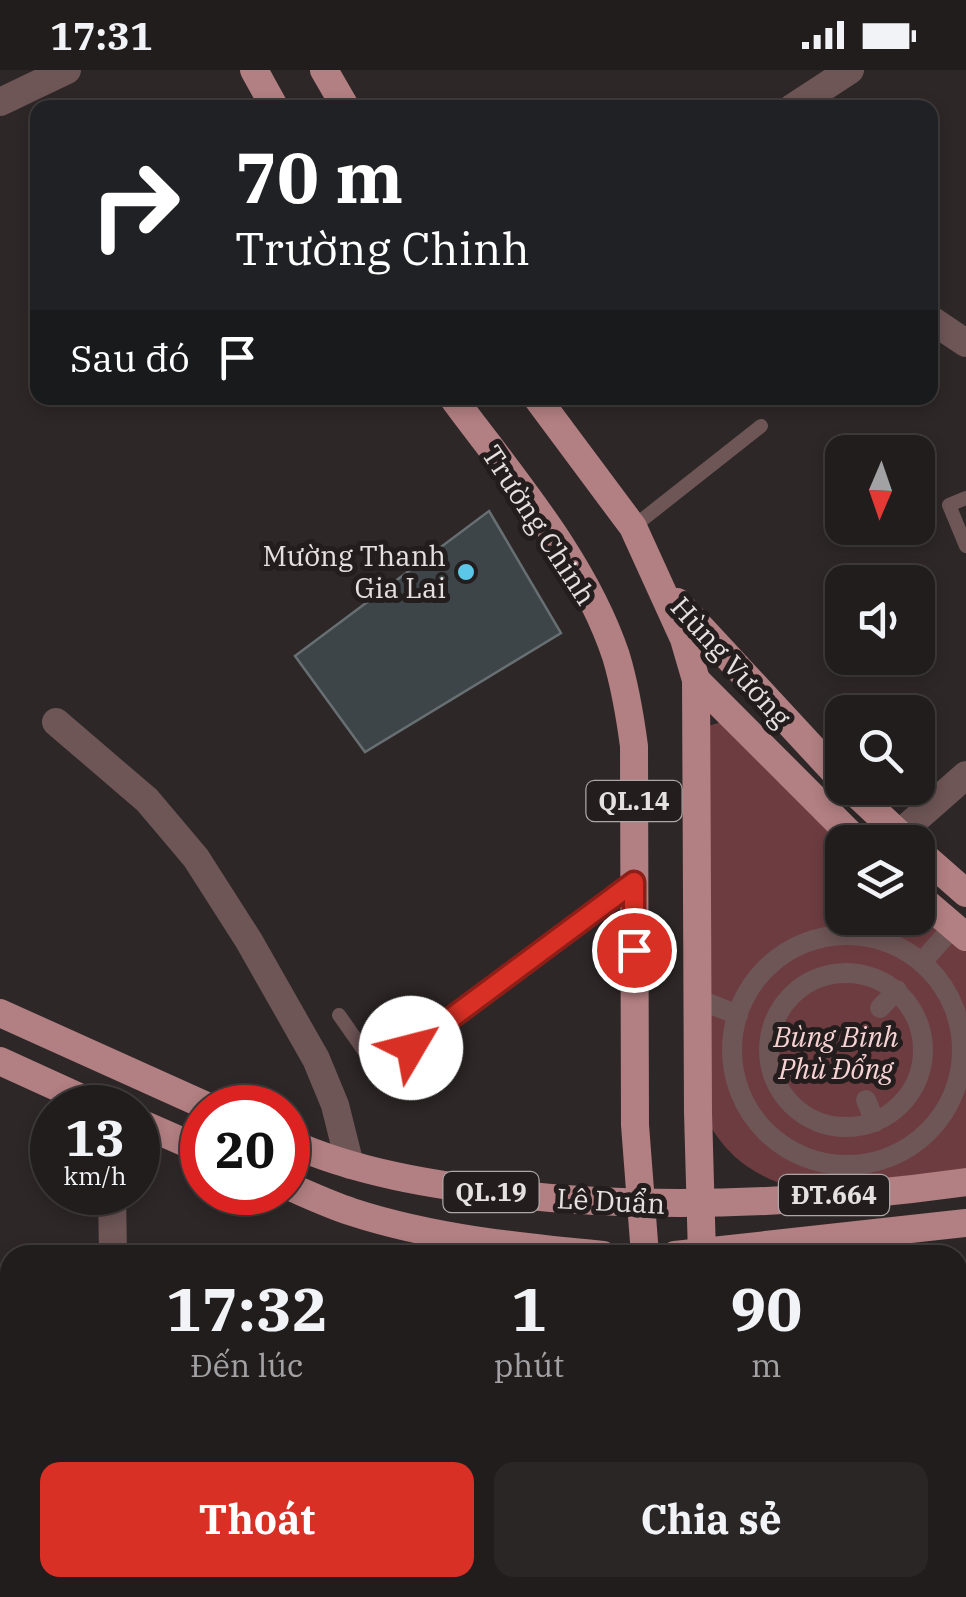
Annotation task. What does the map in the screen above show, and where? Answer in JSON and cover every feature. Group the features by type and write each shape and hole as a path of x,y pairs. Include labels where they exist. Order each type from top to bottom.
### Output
{"main road":[{"path":"254,70 271,100"},
{"path":"324,70 341,100"},
{"name":"Trường Chinh","path":"458,405 569,560 615,654 628,701 634,746 635,1125 644,1245"},
{"name":"QL.14","path":"541,405 633,527 684,639 696,680 702,1245"},
{"name":"Hùng Vương","path":"662,586 825,762"},
{"name":"Hùng Vương","path":"696,680 841,825"},
{"path":"868,805 889,825"},
{"path":"935,866 966,893"},
{"path":"935,911 959,932"},
{"path":"0,1013 180,1094"},
{"path":"0,1061 53,1085"},
{"name":"Lê Duẩn","path":"310,1150 350,1165 448,1187 570,1200 701,1205"},
{"path":"785,1245 958,1224 955,1184"},
{"name":"ĐT.664","path":"701,1205 955,1184"},
{"name":"Lê Duẩn","path":"310,1196 348,1212 392,1224 523,1245"}],"street":[{"path":"0,102 67,70"},
{"path":"804,100 850,70"},
{"path":"938,324 966,343"},
{"path":"56,722 148,800 196,858 249,940 316,1059 335,1104 350,1165"},
{"path":"923,825 966,775"},
{"path":"922,962 959,932"},
{"path":"847,934 886,941 922,962 946,989 960,1025 962,1062 952,1098 932,1128 902,1151 866,1163 829,1164 794,1152 764,1130 742,1100 732,1065 738,1015 748,989 774,960 808,941 847,934"},
{"path":"848,972 874,977 897,990 914,1011 924,1036 924,1062 915,1088 898,1108 875,1122 851,1127 826,1125 803,1114 785,1098 773,1076 768,1052 782,1030 782,1005 799,987 821,976 848,972"},
{"path":"880,1008 897,990"},
{"path":"698,999 738,1015"},
{"path":"866,1100 875,1122"},
{"path":"886,1156 900,1189"},
{"path":"112,1215 113,1245"}],"lane":[{"path":"633,527 761,426"},
{"path":"966,498 950,505 966,546"},
{"path":"338,1015 379,1072 634,882"}],"green space":[{"name":"Bùng Binh Phù Đổng","path":"725,721 826,825 825,935 935,935 935,924 966,950 966,1177 795,1188 742,1163 722,1143 705,1117 708,726"}],"building":[{"name":"Mường Thanh Gia Lai","path":"489,511 561,633 365,752 295,656"}],"place":[{"name":"Mường Thanh Gia Lai","path":"466,572"}],"route":[{"path":"411,1048 634,882 634,950"}]}
